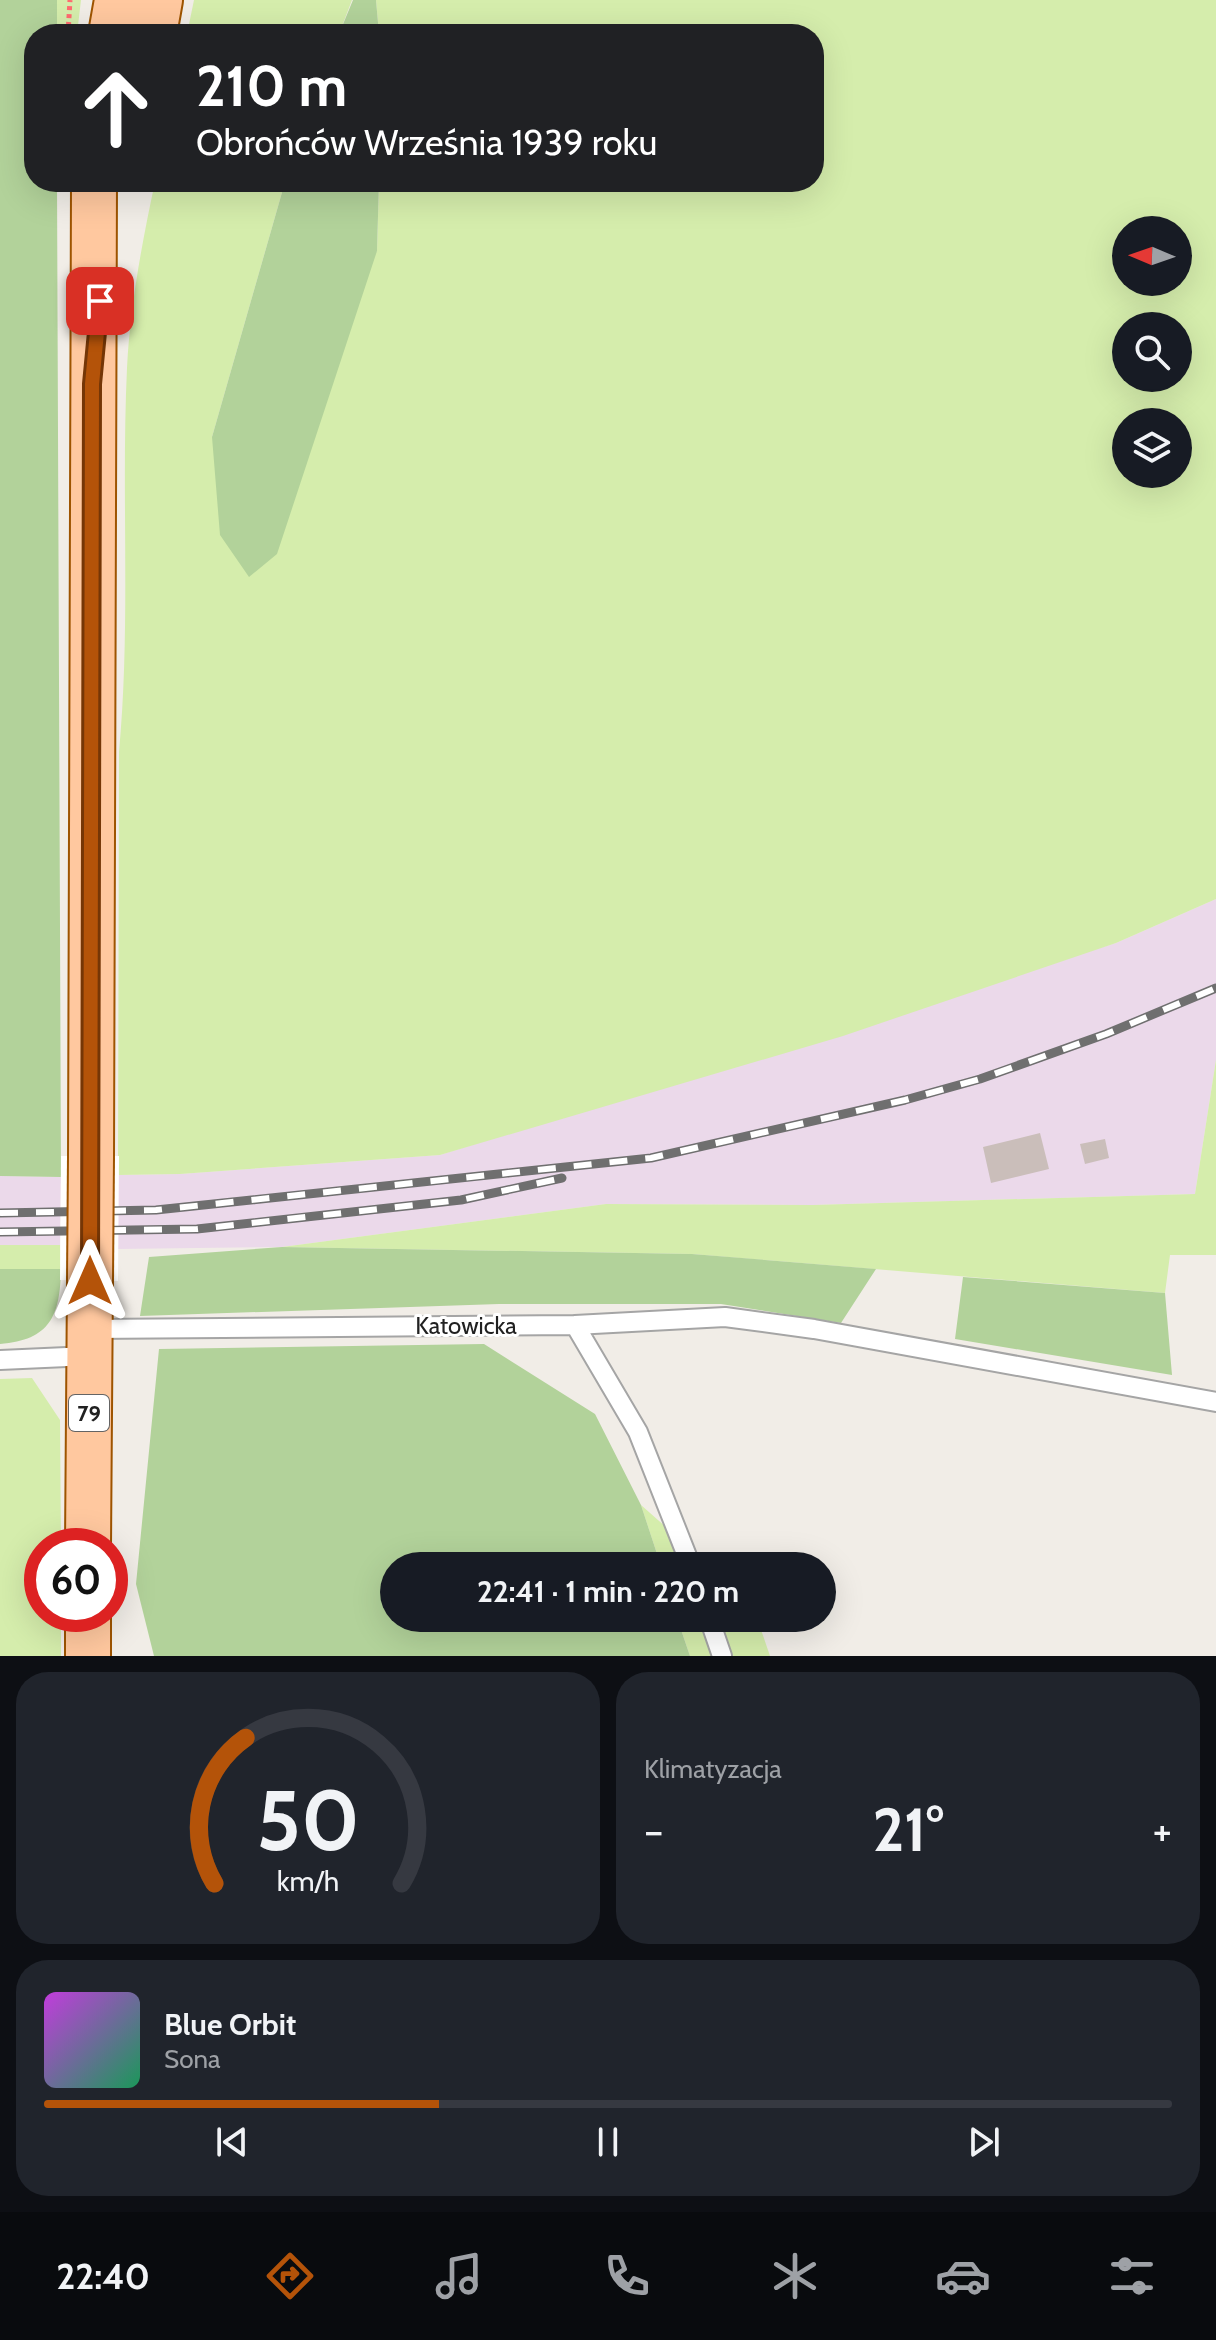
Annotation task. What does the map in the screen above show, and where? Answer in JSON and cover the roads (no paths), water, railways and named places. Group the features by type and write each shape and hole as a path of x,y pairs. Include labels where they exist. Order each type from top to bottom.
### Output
{"main road":[{"path":"113,24 117,0"},
{"path":"156,24 160,0"},
{"name":"79","path":"88,1528 94,192"},
{"name":"79","path":"94,347 119,192"},
{"path":"88,1632 88,1656"}],"lane":[{"name":"Katowicka","path":"0,1360 89,1343 725,1317 814,1329 1216,1402"},
{"path":"575,1325 638,1432 685,1552"},
{"path":"714,1632 722,1656"}],"railway":[{"path":"0,1213 156,1210 651,1158 905,1100 980,1079 1106,1034 1216,988"},
{"path":"0,1232 197,1229 461,1200 562,1178"}]}
